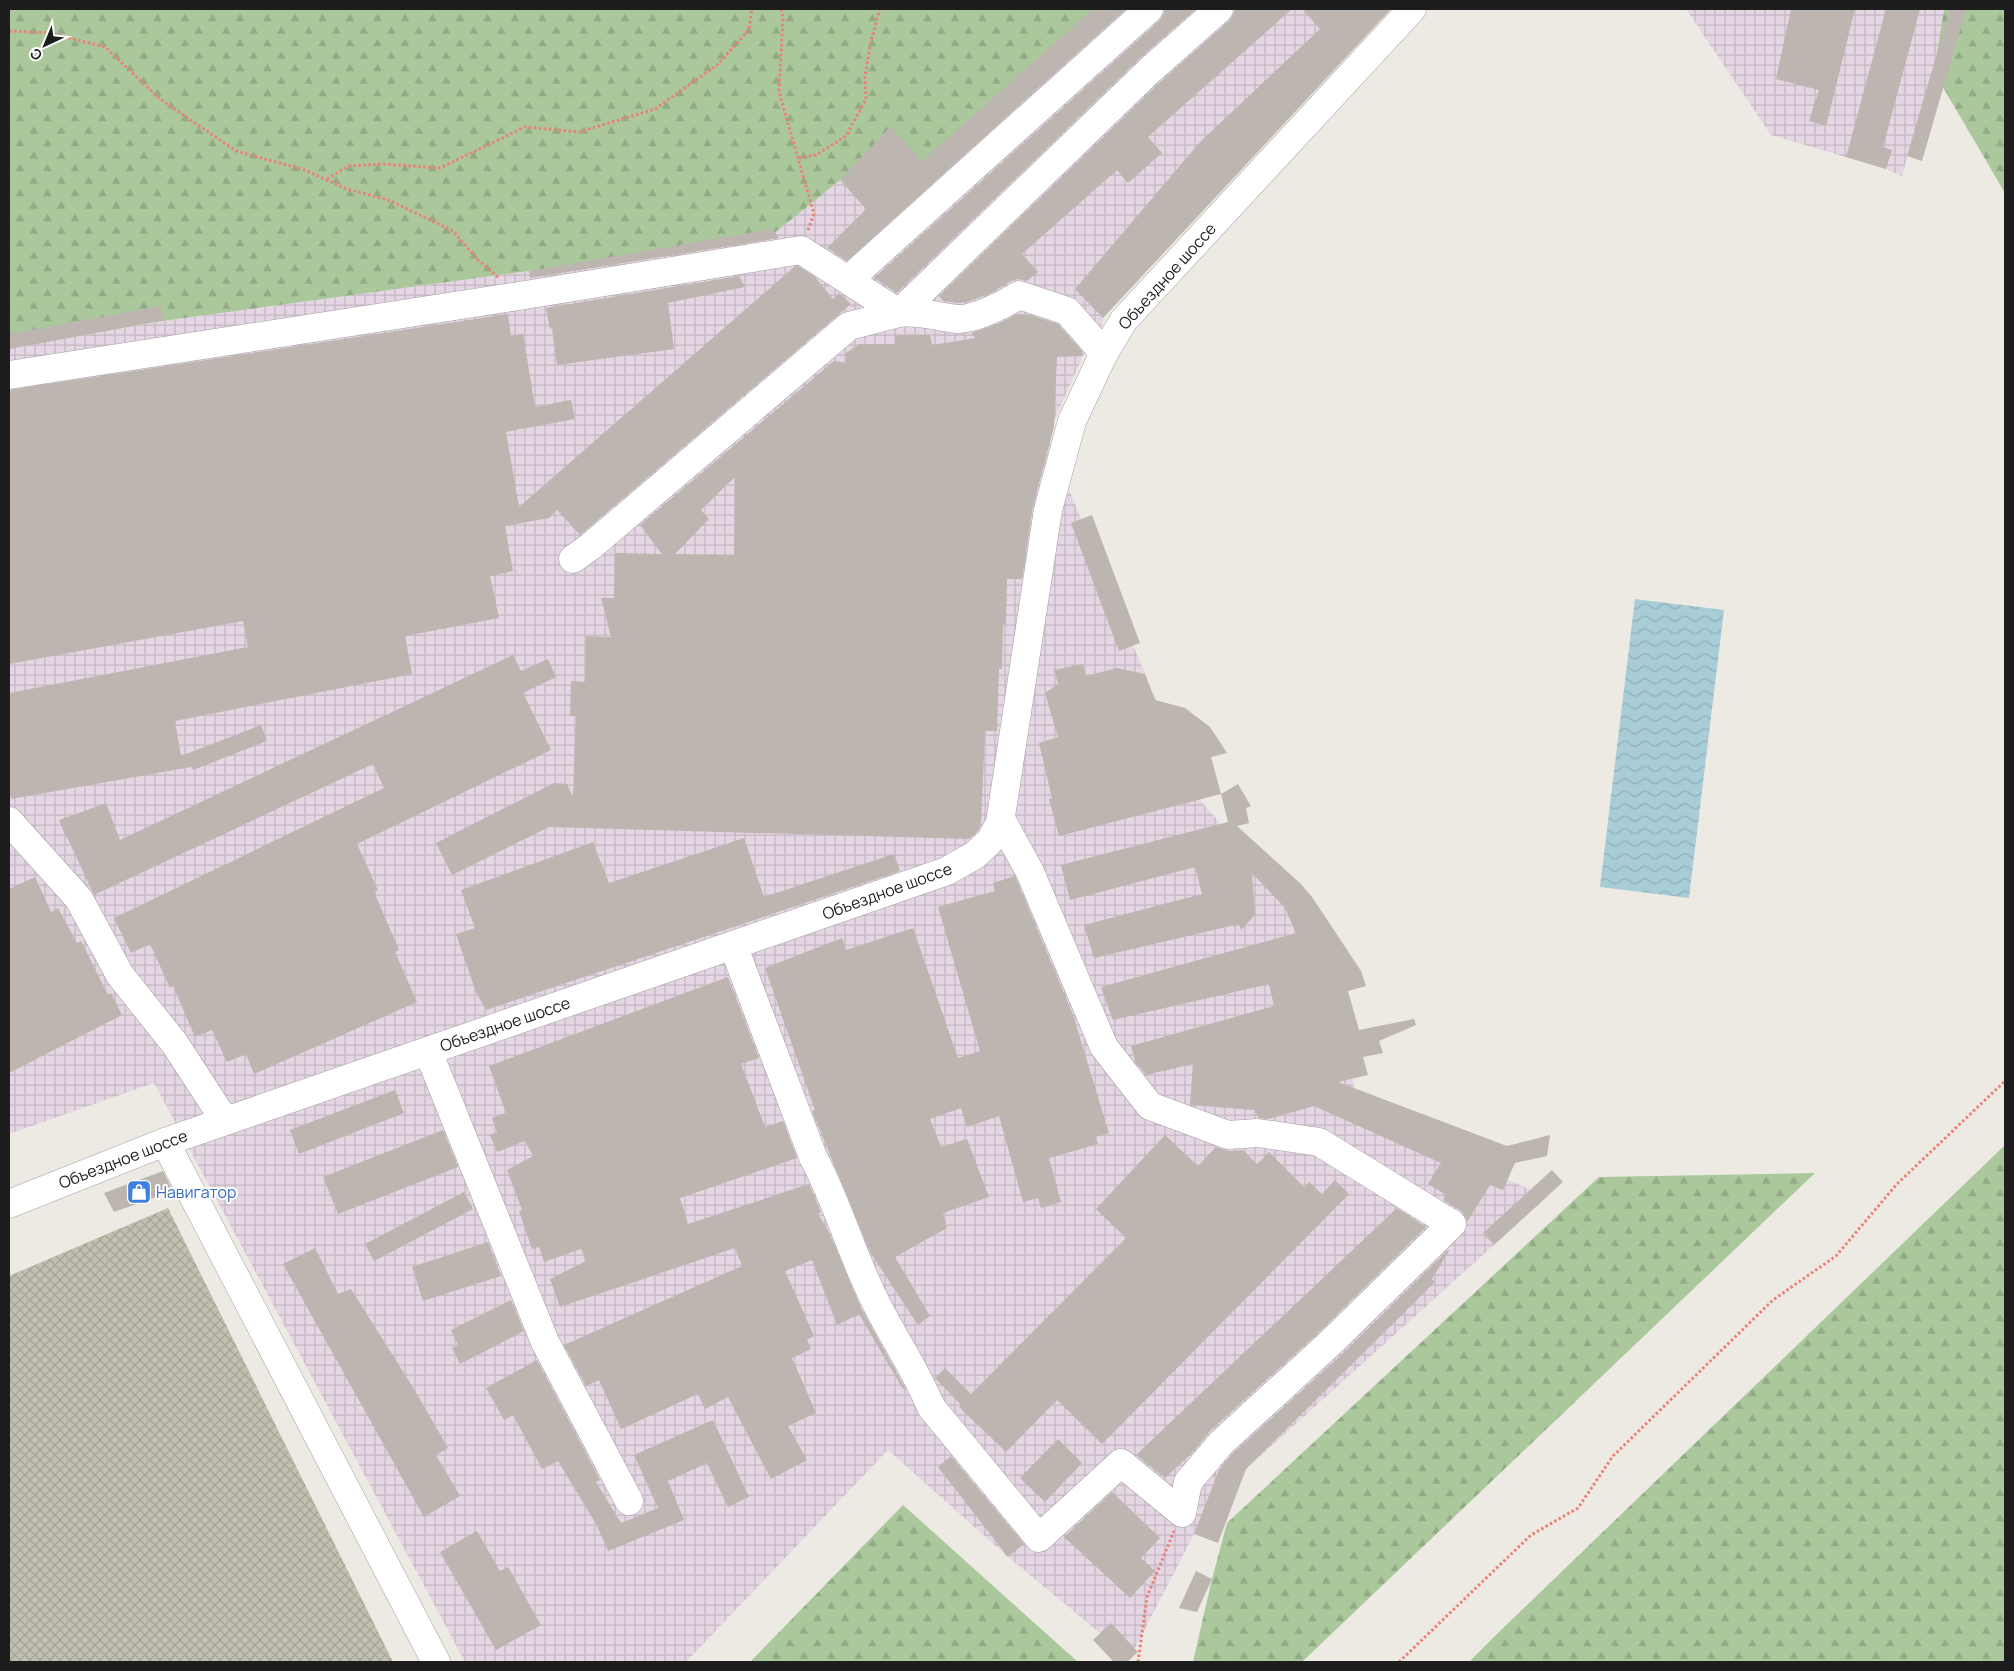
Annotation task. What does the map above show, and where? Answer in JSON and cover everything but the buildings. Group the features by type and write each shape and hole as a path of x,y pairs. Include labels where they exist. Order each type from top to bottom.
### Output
{"street":[{"path":"856,286 858,272 1149,9"},
{"path":"899,313 1149,71 1218,9"},
{"name":"Объездное шоссе","path":"9,1204 165,1142 947,871 975,854 990,841 1001,820 1048,510 1072,421 1104,353 1124,320 1412,9"},
{"path":"9,375 801,250 899,313"},
{"path":"573,559 849,326 912,311 959,319 996,308 1019,295 1067,311 1104,353"},
{"path":"733,945 813,1157 826,1181 838,1217 868,1288 924,1389 930,1407 1039,1538 1121,1463 1182,1513 1188,1482 1221,1443 1328,1346 1452,1224 1319,1142 1258,1133 1228,1135 1150,1106 1104,1047 1030,872 1001,820"},
{"path":"9,821 79,899 120,975 176,1044 225,1121"},
{"path":"428,1051 545,1342 629,1501"},
{"path":"165,1142 436,1662"}],"path":[{"path":"327,179 348,166 383,164 440,168 525,127 579,132 656,108 717,65 749,30 752,9"},
{"path":"781,9 783,19 780,92 814,214 801,250"},
{"path":"799,158 816,155 846,136 866,99 865,77 871,41 880,9"},
{"path":"9,30 50,34 105,48 160,99 236,151 304,170 344,188 391,201 453,231 478,260 519,296"},
{"path":"1399,1662 1531,1536 1578,1508 1619,1450 1773,1300 1836,1256 1897,1184 2005,1081"},
{"path":"1138,1662 1147,1597 1182,1513"}],"shaded area":[{"path":"1100,9 1378,9 1107,300 1101,331 1083,356 1047,436 1194,793 1323,941 1358,1104 1506,1179 1547,1197 1226,1487 1194,1534 1130,1658 1008,1557 888,1450 686,1662 465,1662 154,1083 9,1134 9,349 155,322 529,271 772,235 859,165 936,160"},
{"path":"1686,9 1950,9 1902,176 1886,169 1771,135"},
{"path":"168,1208 393,1662 9,1662 9,1276"}],"green space":[{"path":"9,9 1100,9 936,160 859,165 772,235 529,271 155,322 9,349"},
{"path":"1944,9 2005,9 2005,193 1934,72"},
{"path":"2005,1145 2005,1662 1469,1662 1500,1631"},
{"path":"1815,1173 1302,1662 1193,1662 1227,1523 1599,1177"},
{"path":"903,1505 1078,1662 750,1662"}],"water":[{"path":"1635,599 1724,610 1689,898 1600,887"}],"place":[{"name":"Навигатор","path":"139,1192"}]}
